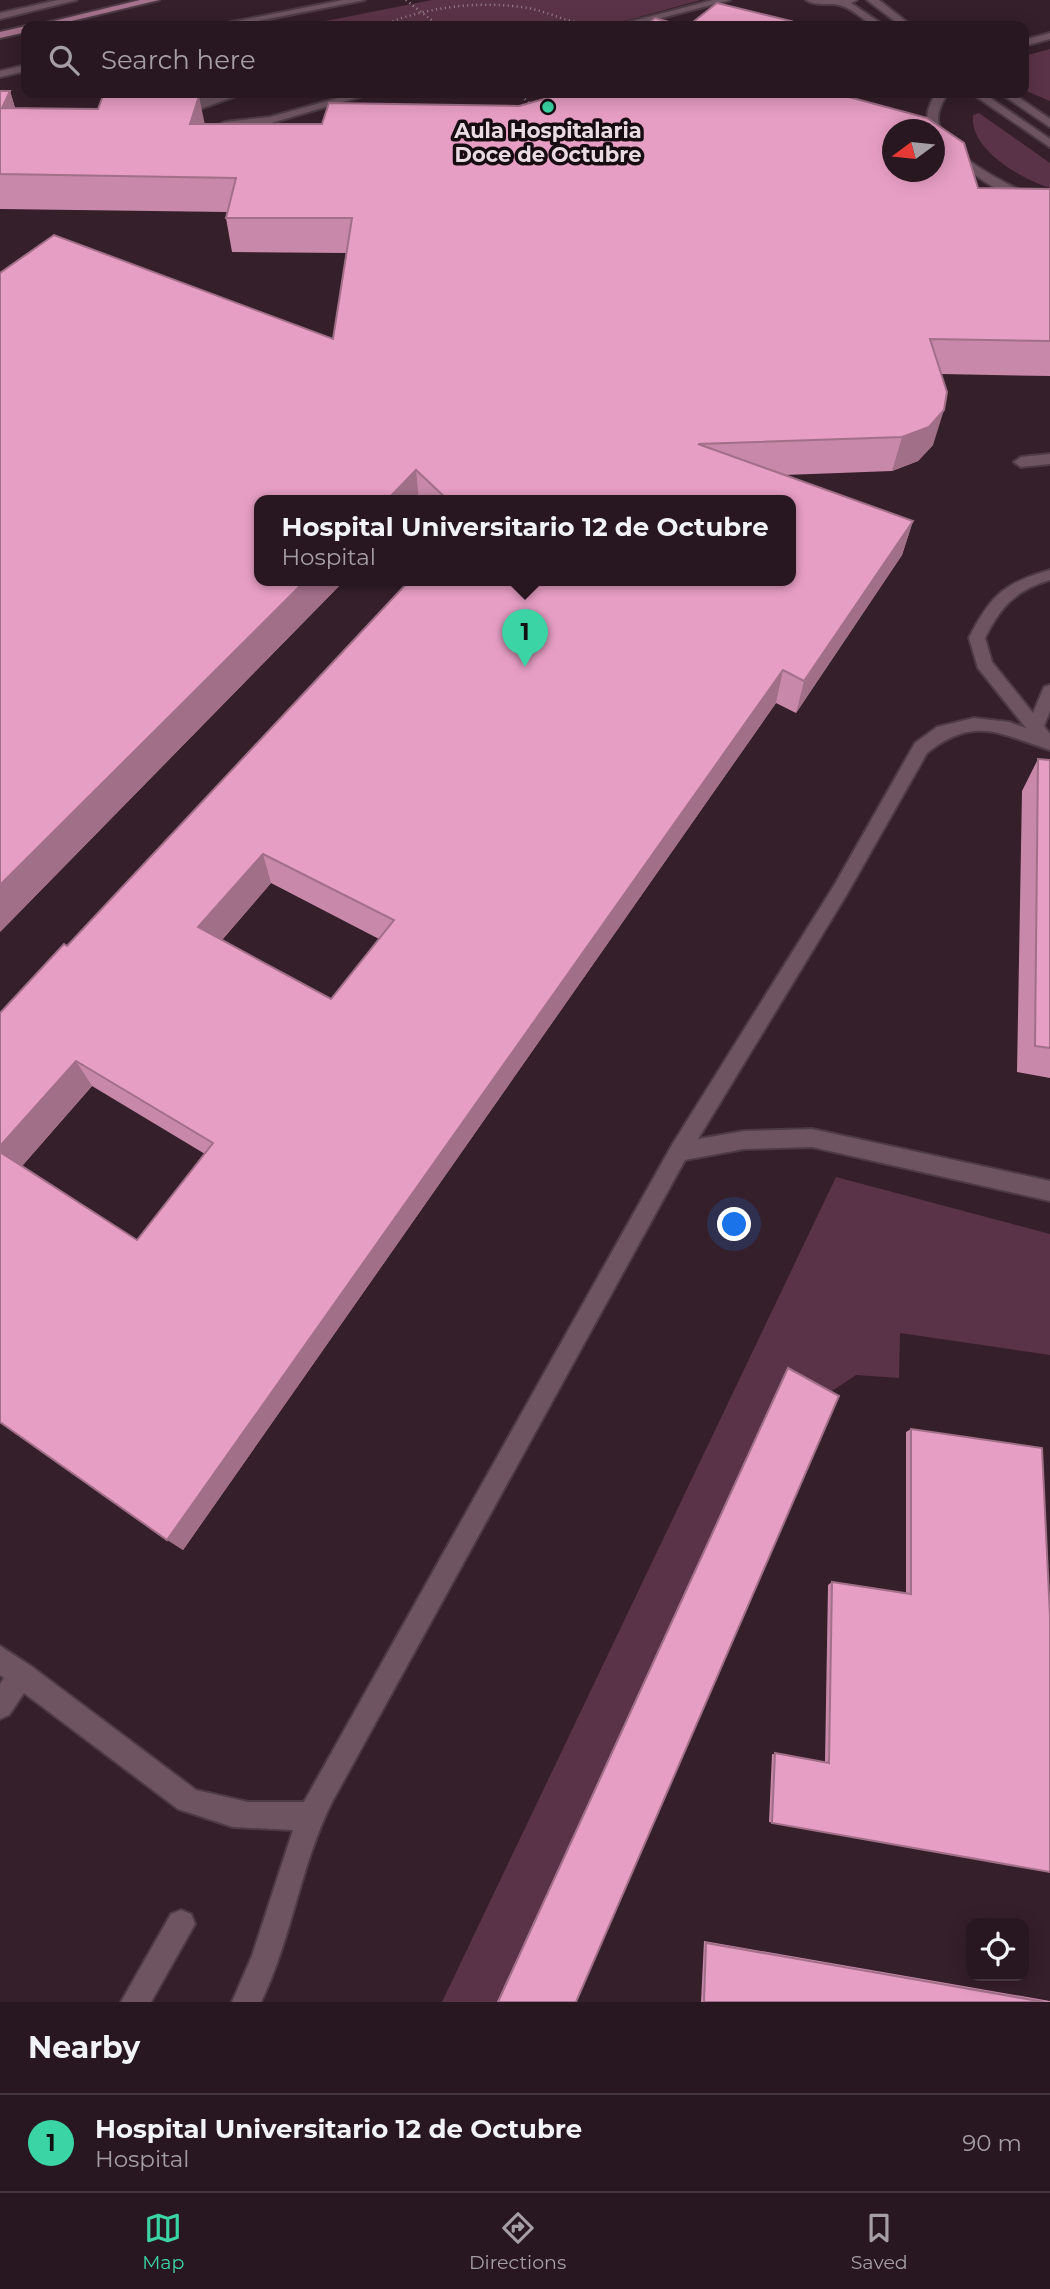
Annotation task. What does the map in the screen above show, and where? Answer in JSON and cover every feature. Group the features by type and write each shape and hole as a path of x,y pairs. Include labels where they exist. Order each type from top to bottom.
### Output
{"main road":[{"path":"60,21 154,0"},
{"path":"0,35 21,30"}],"street":[{"path":"0,16 72,0"},
{"path":"245,21 360,0"},
{"path":"640,21 726,0"},
{"path":"811,0 847,1 873,21"},
{"path":"872,0 900,21"},
{"path":"1029,42 1050,36"},
{"path":"0,74 21,69"},
{"path":"170,98 212,102"},
{"path":"185,114 224,98"},
{"path":"210,125 249,124 344,98"},
{"path":"367,98 378,103"},
{"path":"939,98 932,108 933,126 943,141 1001,186 1050,208"},
{"path":"983,98 1050,144"},
{"path":"1011,98 1050,124"},
{"path":"1021,462 1050,460"},
{"path":"1044,738 984,664 977,638 997,599 1030,580 1050,575"},
{"path":"1044,738 1050,691"},
{"path":"246,2002 256,1984 285,1906 312,1815 680,1152 841,889 921,748 943,731 974,723 1009,728 1044,738"},
{"path":"680,1152 744,1140 812,1138 1050,1191"},
{"path":"0,1659 187,1800 217,1813 282,1818 312,1815"},
{"path":"0,1706 22,1675"},
{"path":"135,2002 181,1924"}],"path":[{"path":"406,0 433,21"},
{"path":"393,21 420,11 483,3 525,7 572,21"},
{"path":"524,98 536,108"}],"shaded area":[{"path":"432,0 701,0 624,21 325,21"},
{"path":"1050,49 1050,101 1029,92 1029,55"},
{"path":"979,113 1050,163 1050,188 1012,170 988,151 974,128 973,115"},
{"path":"836,1177 1050,1234 1050,1355 900,1333 899,1378 856,1375 826,1395 497,2002 442,2002"}],"building":[{"path":"717,3 791,21 694,21"},
{"path":"0,91 10,91 2,108 98,109 102,98 198,98 190,124 322,124 329,103 519,106 547,98 853,98 928,119 882,119 882,182 945,182 945,130 964,143 978,188 1050,189 1050,341 930,339 947,392 944,410 929,427 902,437 698,444 913,521 804,681 783,670 167,1540 0,1422 0,1152 137,1240 213,1143 76,1061 0,1146 0,1013 64,944 67,946 404,586 796,586 796,495 443,495 416,470 392,495 254,495 254,586 300,586 0,885 0,273 54,235 333,339 352,218 226,218 236,178 0,174","holes":["263,854 394,920 331,999 198,927"]},
{"path":"1038,759 1050,760 1050,1048 1035,1046"},
{"path":"788,1368 839,1396 576,2002 498,2002"},
{"path":"911,1429 1042,1448 1050,1617 1050,1872 772,1823 775,1753 829,1763 832,1582 911,1594"},
{"path":"706,1943 1044,2002 704,2002"}],"place":[{"name":"Aula Hospitalaria Doce de Octubre","path":"548,107"},
{"name":"Hospital Universitario 12 de Octubre","path":"525,667"}]}
